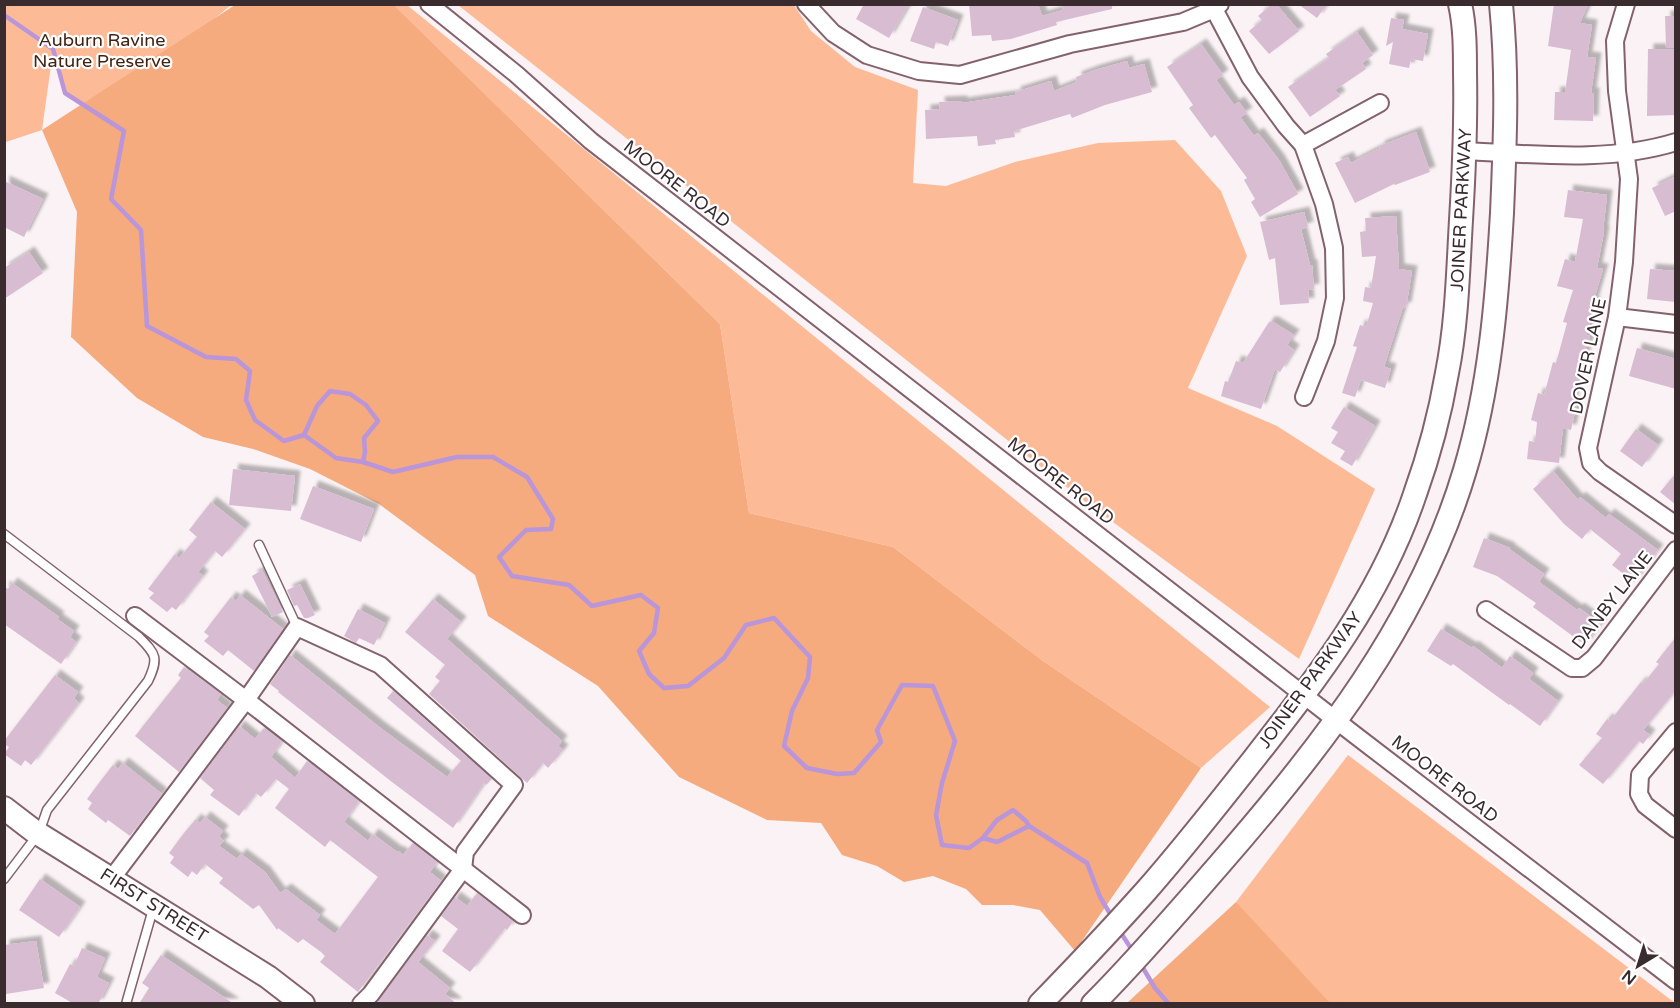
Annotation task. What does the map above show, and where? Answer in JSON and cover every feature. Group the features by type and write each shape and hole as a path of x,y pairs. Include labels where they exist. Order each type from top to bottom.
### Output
{"main road":[{"name":"JOINER PARKWAY","path":"1040,1004 1146,891 1304,695 1348,633 1381,575 1415,497 1448,372 1453,333 1466,112 1465,56 1460,4"},
{"path":"1098,999 1169,923 1257,821 1336,720 1397,628 1437,546 1465,471 1478,418 1498,292 1506,97 1501,4"},
{"name":"FIRST STREET","path":"4,808 39,833 268,977 303,1004"}],"street":[{"name":"MOORE ROAD","path":"429,4 516,74 591,141 1676,981"},
{"path":"806,4 833,33 867,55 919,71 960,75 1070,44 1183,22 1217,7 1250,77 1303,145 1324,204 1334,248 1335,298 1326,340 1304,397"},
{"name":"DOVER LANE","path":"1626,4 1615,41 1617,91 1629,179 1624,262 1617,317 1588,448 1591,463 1600,472 1676,525"},
{"path":"1303,145 1380,103"},
{"path":"1464,151 1592,156 1657,148 1676,142"},
{"path":"1617,317 1676,324"},
{"name":"DANBY LANE","path":"1486,610 1572,668 1582,668 1594,658 1676,550"},
{"path":"135,616 522,915"},
{"path":"112,878 246,700 297,627 380,665 514,785 465,852 463,869 362,1004"},
{"path":"1676,732 1640,775 1639,794 1645,805 1676,829"}],"lane":[{"path":"4,534 139,637 152,650 155,666 148,681 47,810 39,833 4,879"},
{"path":"259,545 297,627"},
{"path":"126,1004 154,905"}],"green space":[{"name":"Auburn Ravine Nature Preserve","path":"4,5 231,5 98,114 65,93 53,51 42,130 6,142 4,140"},
{"path":"394,5 407,5 1270,707 1201,768 1043,661 893,547 749,513 720,324"},
{"path":"458,5 794,5 811,31 855,67 918,90 913,183 946,186 1015,162 1098,143 1175,140 1221,191 1247,256 1188,388 1277,426 1375,489 1299,659 1083,500"},
{"path":"1348,755 1675,1003 1312,1003 1236,902"}],"shaded area":[{"path":"235,5 394,5 720,324 749,513 893,547 1043,661 1201,768 1075,951 1040,910 1013,905 982,905 966,889 933,876 904,882 877,866 842,855 821,823 767,820 679,777 598,686 488,616 475,575 379,504 310,469 253,449 203,437 137,398 71,337 77,212 42,130"},
{"path":"1236,902 1330,1003 1127,1003"}],"building":[{"path":"864,4 909,4 889,38 856,19"},
{"path":"969,4 1038,4 1042,16 1063,10 1062,4 1112,4 1112,9 1056,22 1057,25 1011,39 992,41 991,35 972,36"},
{"path":"1272,4 1276,4 1299,31 1269,54 1249,31 1262,20 1258,16"},
{"path":"1298,4 1327,4 1317,18"},
{"path":"1554,4 1588,4 1580,23 1592,25 1587,57 1596,58 1591,93 1594,93 1593,121 1554,120 1555,92 1565,92 1571,50 1548,46"},
{"path":"923,7 958,20 948,46 936,42 934,49 910,41"},
{"path":"1665,16 1676,16 1676,48 1666,48"},
{"path":"1391,18 1404,20 1402,29 1428,34 1423,61 1411,59 1409,68 1389,64 1393,42 1386,46"},
{"path":"1357,32 1373,55 1362,63 1366,69 1335,90 1340,96 1310,117 1288,87 1329,58 1326,54"},
{"path":"1201,44 1223,75 1216,80 1234,105 1239,102 1247,113 1240,117 1254,136 1258,133 1279,160 1298,194 1260,217 1251,202 1255,199 1244,180 1247,178 1215,135 1211,138 1189,108 1193,105 1167,67"},
{"path":"1648,49 1676,49 1676,115 1647,116"},
{"path":"1127,61 1129,68 1144,64 1152,92 1105,105 1072,118 1070,114 1014,131 1015,137 995,140 996,144 978,146 977,136 926,139 925,110 940,109 939,102 962,101 962,103 1016,95 1015,92 1051,81 1054,91 1077,82 1076,77"},
{"path":"1416,132 1430,172 1394,184 1355,203 1335,163 1348,157 1351,163 1380,148 1379,146"},
{"path":"1676,176 1676,211 1665,216 1652,188"},
{"path":"4,181 43,199 24,237 4,227"},
{"path":"1568,190 1607,195 1604,232 1597,268 1603,269 1593,303 1596,304 1586,335 1590,336 1572,402 1577,403 1571,430 1563,428 1559,463 1527,459 1529,441 1535,442 1537,422 1531,420 1538,393 1544,395 1553,362 1556,363 1567,323 1563,322 1573,290 1557,286 1565,259 1575,262 1583,219 1564,217"},
{"path":"1304,212 1308,227 1301,229 1310,265 1312,265 1314,289 1308,290 1309,303 1280,305 1275,258 1269,260 1260,222"},
{"path":"1396,216 1399,269 1412,271 1406,308 1403,307 1384,367 1391,369 1385,388 1361,380 1355,397 1342,393 1357,347 1353,346 1360,325 1366,327 1373,303 1363,301 1365,287 1371,288 1376,256 1362,257 1360,232 1366,231 1365,218"},
{"path":"29,252 43,273 4,299 4,268"},
{"path":"1650,269 1676,271 1675,302 1647,299"},
{"path":"1269,322 1273,322 1294,335 1287,345 1294,350 1280,372 1275,369 1261,409 1221,396 1225,381 1228,382 1236,361 1243,363"},
{"path":"1637,348 1676,359 1676,389 1629,376"},
{"path":"1344,407 1375,426 1352,466 1340,459 1345,451 1331,443 1338,432 1331,428"},
{"path":"1636,429 1658,445 1642,467 1620,451"},
{"path":"233,469 295,476 291,511 229,505"},
{"path":"1553,471 1578,500 1580,497 1606,518 1609,514 1658,550 1634,582 1612,565 1621,554 1590,529 1582,539 1564,524 1533,489"},
{"path":"1676,473 1676,505 1660,492"},
{"path":"313,486 374,509 361,542 300,519"},
{"path":"211,502 245,529 222,557 215,551 198,572 203,576 176,610 172,607 167,612 149,598 154,593 148,589 175,554 179,558 197,537 189,530"},
{"path":"1484,538 1510,548 1544,574 1539,582 1577,610 1579,608 1601,624 1585,645 1533,607 1536,603 1497,576 1473,567"},
{"path":"262,570 283,612 272,617 252,576"},
{"path":"12,583 59,617 57,619 74,631 70,637 76,642 61,664 4,624 4,586 8,589"},
{"path":"300,584 315,615 308,618 304,618 297,605 294,606 287,590"},
{"path":"240,595 283,629 254,671 228,650 223,656 204,641 209,636 204,632 231,597 236,601"},
{"path":"433,599 461,622 447,639 562,741 558,746 563,750 548,768 543,763 527,783 429,694 440,681 435,677 445,665 405,632"},
{"path":"358,609 385,623 374,645 359,638 356,643 344,636"},
{"path":"1441,629 1472,648 1473,646 1502,668 1510,656 1533,673 1529,679 1558,701 1540,726 1453,664 1451,666 1427,651"},
{"path":"1676,637 1676,690 1643,730 1650,735 1643,744 1639,741 1603,784 1579,765 1602,738 1596,734 1607,719 1610,721 1641,682 1643,684 1659,664 1656,662"},
{"path":"290,655 379,727 447,777 461,761 387,698 393,691 492,779 486,785 484,783 453,828 270,684"},
{"path":"184,667 221,694 217,700 227,708 179,772 135,736 181,678 178,675"},
{"path":"55,675 78,692 74,698 79,703 31,765 25,760 21,766 4,754 9,747 4,744 4,741"},
{"path":"239,726 255,739 264,728 282,741 271,757 295,778 307,761 359,801 344,822 368,841 373,834 403,855 413,843 437,862 430,872 441,881 358,992 320,962 325,956 321,952 303,939 298,943 278,928 277,930 259,905 253,909 219,883 223,878 205,864 197,875 192,871 188,877 170,863 174,857 169,853 184,833 196,819 200,823 205,817 223,831 219,836 224,841 219,846 237,859 241,854 265,872 280,893 286,889 320,915 316,920 335,934 378,877 330,840 325,847 275,808 289,789 276,779 261,797 256,793 239,816 210,795 214,790 200,778"},
{"path":"123,763 162,794 130,836 108,820 106,823 88,809 92,803 87,799 113,765 118,769"},
{"path":"40,879 80,907 59,937 19,910"},
{"path":"477,893 513,921 470,972 442,951 458,929 441,916 455,897 467,906"},
{"path":"427,935 435,941 418,962 450,988 445,994 457,1004 376,1004"},
{"path":"36,941 44,988 6,994 4,945"},
{"path":"82,948 105,958 97,977 109,983 98,1004 74,1004 55,993 70,964 74,966"},
{"path":"161,955 234,1004 139,1004 149,988 142,983"}],"waterway":[{"path":"4,15 53,49 65,93 124,131 111,199 141,230 147,326 206,357 236,359 250,371 246,400 255,420 284,441 304,435 336,458 363,462 393,472 457,457 493,457 527,477 553,519 551,529 526,530 499,557 512,576 569,585 592,606 641,595 658,608 654,633 639,651 649,674 664,688 688,686 724,658 746,625 774,618 810,657 808,678 792,711 784,746 807,768 837,774 854,773 881,742 877,730 902,685 933,686 955,741 942,783 936,815 942,845 969,848 983,838 997,842 1029,826 1087,863 1100,897 1112,917"},
{"path":"304,435 317,406 330,391 350,394 366,405 378,421 364,438 363,462"},
{"path":"983,838 997,820 1013,810 1029,826"},
{"path":"1119,930 1134,953"},
{"path":"1140,963 1155,988 1169,1004"}]}
